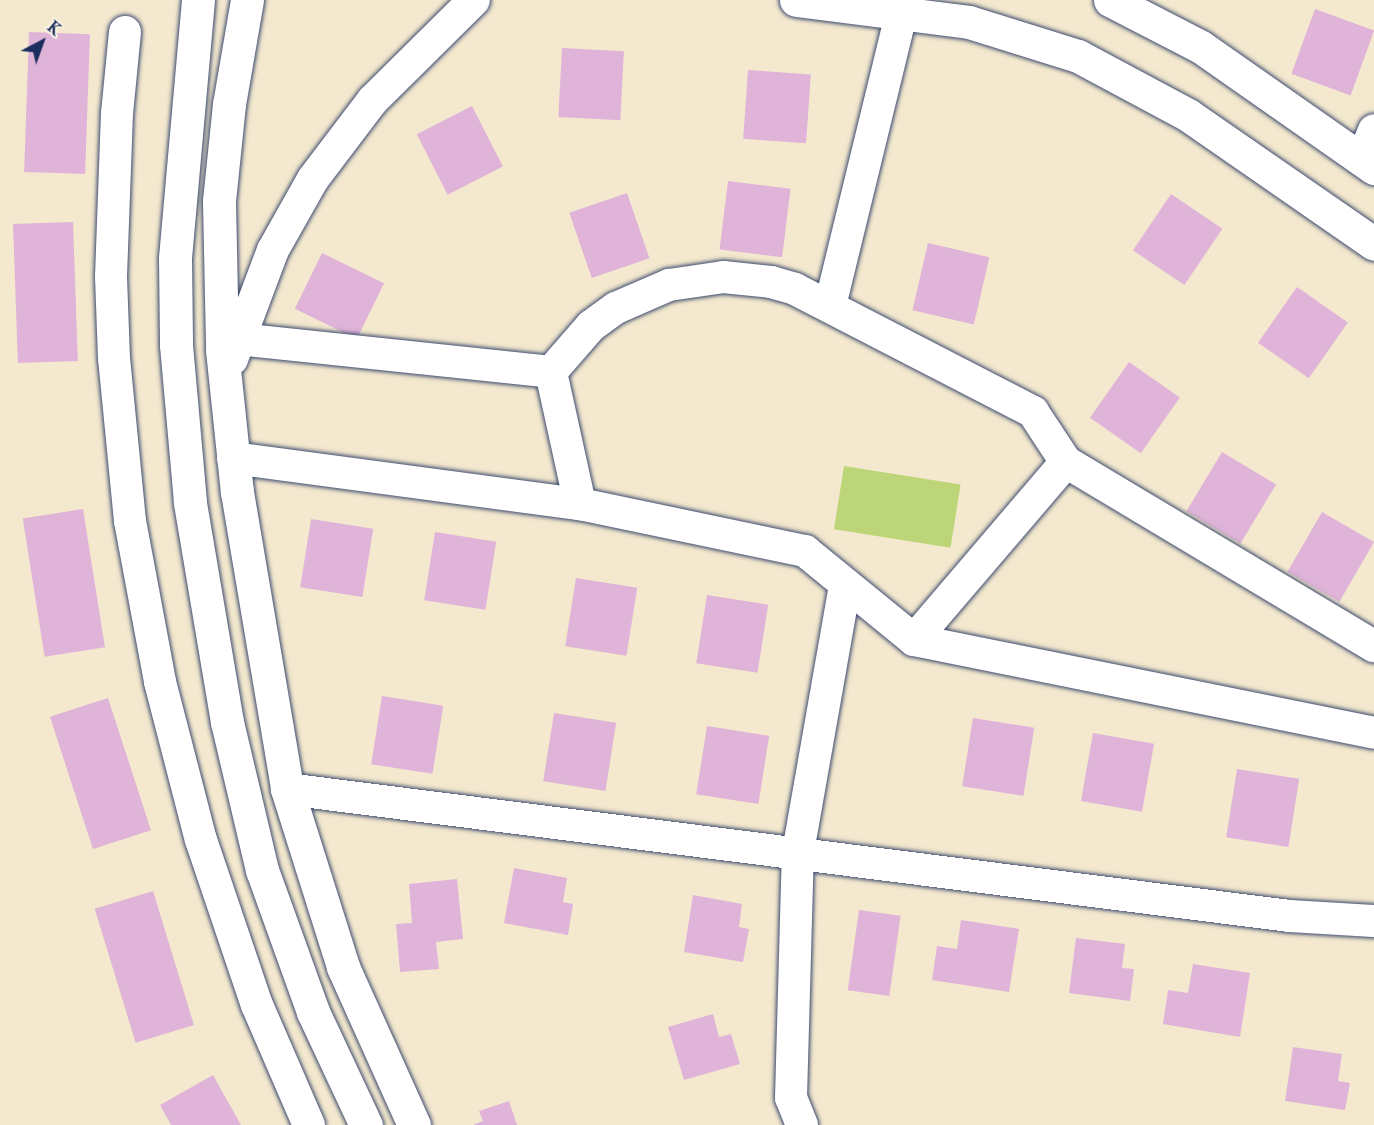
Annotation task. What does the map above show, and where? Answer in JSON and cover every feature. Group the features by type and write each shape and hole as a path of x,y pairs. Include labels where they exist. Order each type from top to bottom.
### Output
{"street":[{"path":"198,0 175,259 176,345 190,504 227,722 262,870 313,1012 366,1125"},
{"path":"247,0 229,104 219,201 225,386 233,458 287,789 343,967 414,1125"},
{"path":"225,386 238,339 273,250 335,146 414,56 474,0"},
{"path":"796,0 1006,31 1116,74 1188,115 1374,244"},
{"path":"1110,0 1201,48 1370,153"},
{"path":"830,306 901,14"},
{"path":"125,32 112,194 111,288 120,440 140,578 160,682 204,850 257,1005 309,1125"},
{"path":"551,372 591,326 616,308 678,283 747,278 795,289 1033,412 1065,462 1374,646"},
{"path":"238,339 551,372"},
{"path":"551,372 580,504"},
{"path":"233,458 580,504 805,551 914,640 1374,732"},
{"path":"914,640 1065,462"},
{"path":"802,1125 791,1098 798,852 845,585"},
{"path":"287,789 1289,916 1374,921"}],"green space":[{"path":"844,466 961,484 951,548 834,529"}],"building":[{"path":"1315,9 1374,30 1351,95 1291,74"},
{"path":"29,32 90,34 85,174 24,172"},
{"path":"562,48 624,51 620,120 558,117"},
{"path":"748,70 811,74 806,143 743,139"},
{"path":"472,106 503,167 448,195 417,134"},
{"path":"728,181 791,189 782,257 720,249"},
{"path":"627,193 649,258 592,278 569,213"},
{"path":"1171,194 1222,229 1184,285 1133,250"},
{"path":"73,222 78,361 18,363 13,224"},
{"path":"928,243 989,257 974,324 912,310"},
{"path":"322,253 384,283 357,339 295,309"},
{"path":"1297,287 1348,323 1309,378 1258,343"},
{"path":"1129,362 1180,398 1141,453 1090,418"},
{"path":"1222,452 1276,484 1240,544 1186,511"},
{"path":"83,509 105,647 45,657 23,519"},
{"path":"1322,512 1374,542 1339,602 1288,572"},
{"path":"311,519 373,529 362,597 300,587"},
{"path":"435,532 496,542 485,610 424,600"},
{"path":"576,578 637,588 626,656 565,646"},
{"path":"707,595 768,605 757,673 696,663"},
{"path":"382,696 443,706 432,774 371,764"},
{"path":"108,698 151,830 93,849 50,717"},
{"path":"554,713 616,723 605,791 543,781"},
{"path":"973,718 1034,728 1023,796 962,786"},
{"path":"707,726 769,736 758,804 696,794"},
{"path":"1093,733 1154,744 1142,812 1081,801"},
{"path":"1237,769 1299,779 1288,847 1226,837"},
{"path":"514,868 567,878 563,902 573,904 568,935 504,923"},
{"path":"457,879 463,939 436,942 439,969 400,972 396,924 412,923 409,884"},
{"path":"153,891 194,1025 136,1043 95,909"},
{"path":"693,895 742,904 739,927 749,929 743,962 684,952"},
{"path":"859,910 901,916 889,996 848,990"},
{"path":"961,920 1019,929 1009,992 932,980 937,946 957,949"},
{"path":"1076,938 1125,944 1122,968 1134,969 1130,1001 1069,993"},
{"path":"1193,964 1250,973 1240,1037 1163,1024 1168,990 1188,993"},
{"path":"713,1014 719,1037 731,1034 740,1064 684,1080 668,1027"},
{"path":"1293,1047 1342,1054 1338,1081 1350,1083 1345,1110 1285,1101"},
{"path":"213,1075 241,1125 171,1125 160,1105"},
{"path":"509,1101 517,1125 473,1125 483,1121 479,1111"}]}
